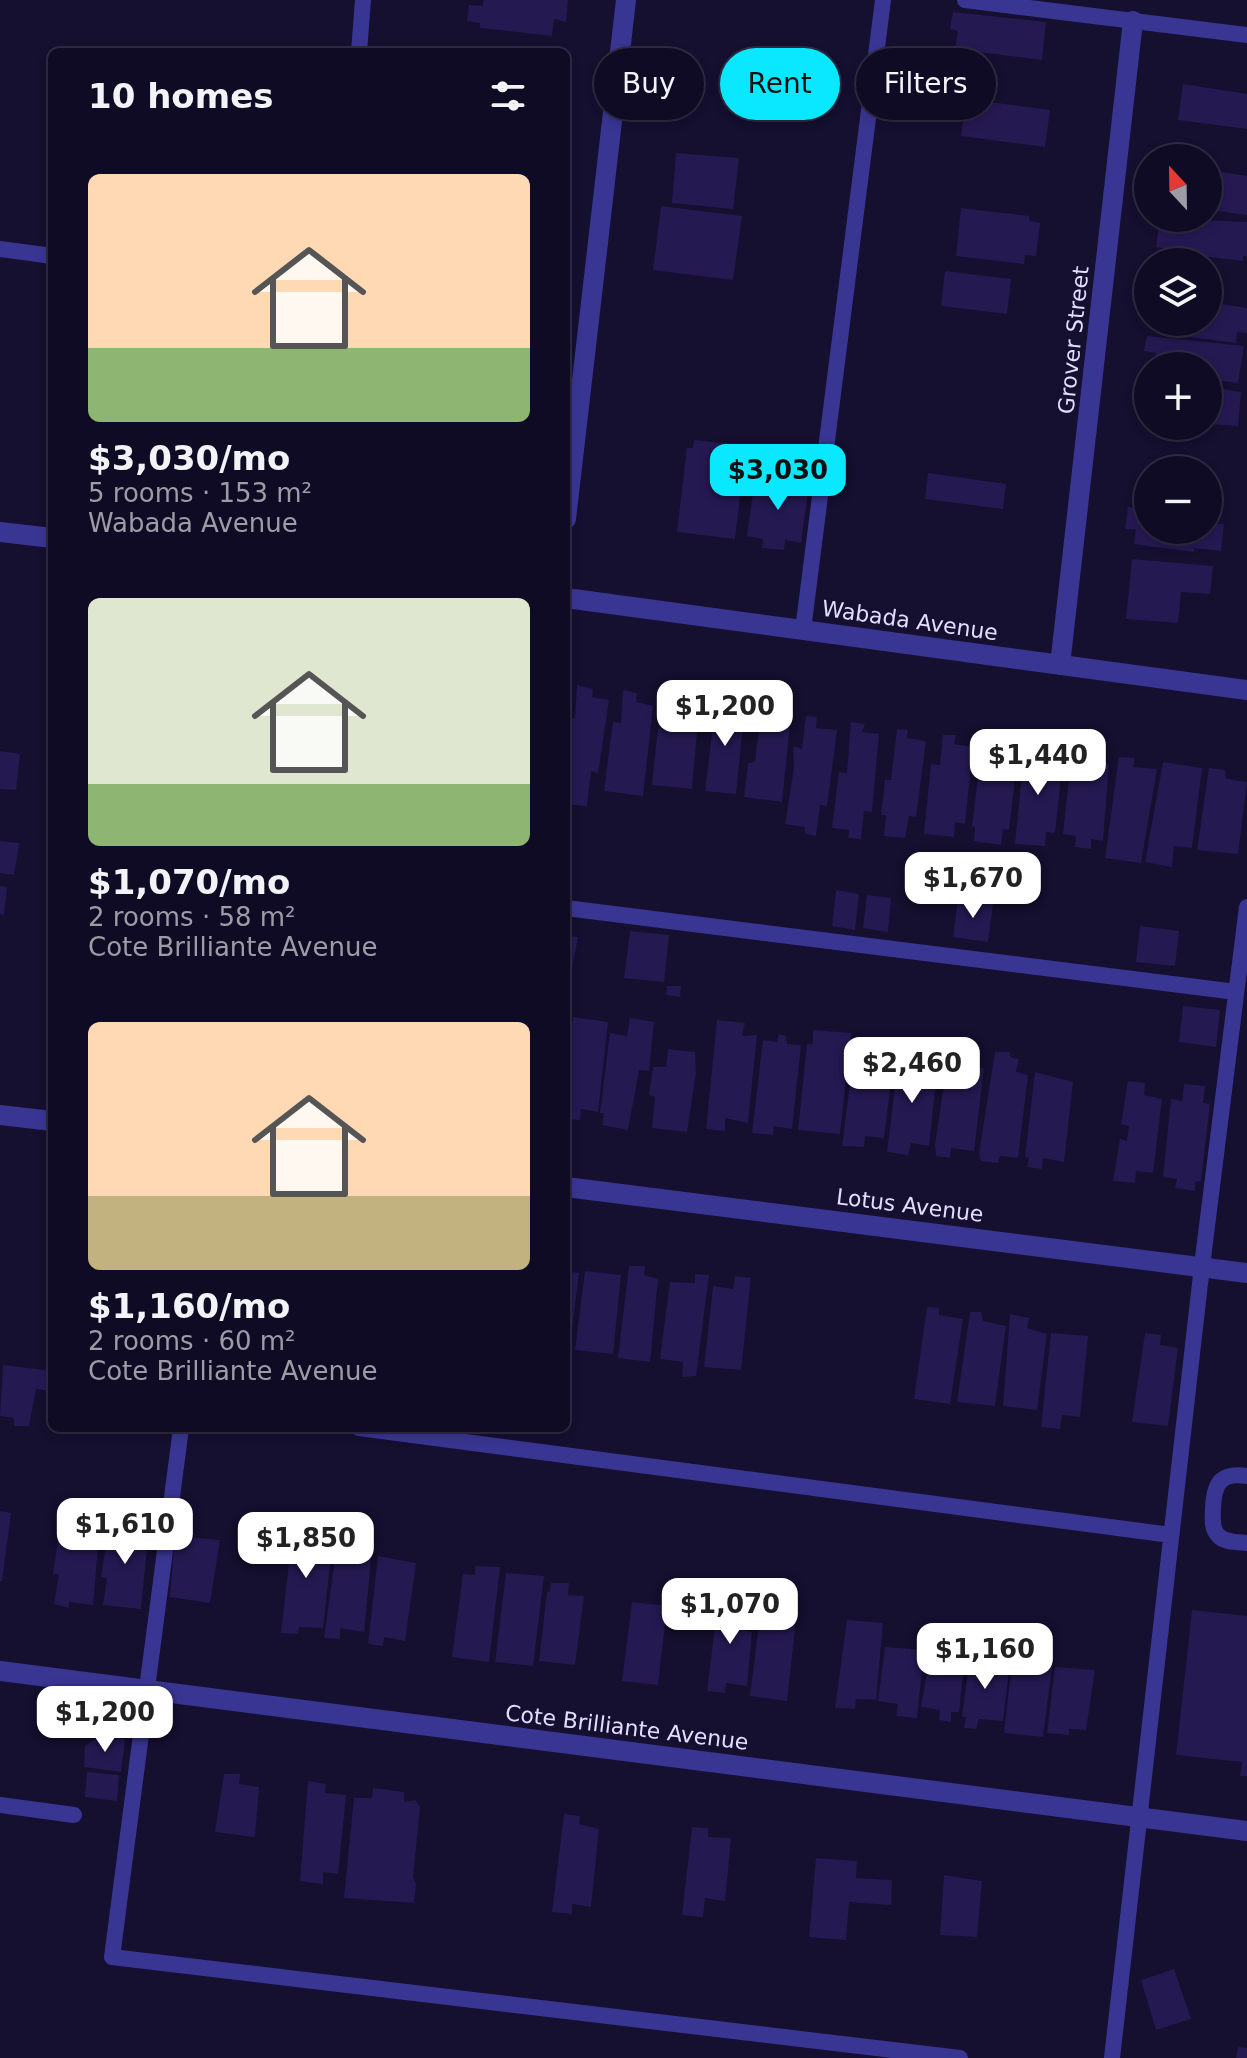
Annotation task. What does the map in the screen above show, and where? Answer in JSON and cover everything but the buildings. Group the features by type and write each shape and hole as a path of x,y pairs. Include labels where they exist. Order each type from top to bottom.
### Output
{"street":[{"path":"570,484 626,0"},
{"name":"Grover Street","path":"1060,665 1133,21"},
{"path":"0,532 48,538"},
{"name":"Wabada Avenue","path":"570,599 1247,690"},
{"path":"0,1115 48,1121"},
{"name":"Lotus Avenue","path":"570,1187 1247,1273"},
{"name":"Cote Brilliante Avenue","path":"0,1671 1247,1831"}],"lane":[{"path":"359,48 363,0"},
{"path":"803,630 878,0"},
{"path":"965,0 1247,35"},
{"path":"0,249 48,255"},
{"path":"1112,2058 1202,1266 1247,907"},
{"path":"570,909 1236,992"},
{"path":"180,1432 112,1957 960,2058"},
{"path":"389,1432 1171,1535"},
{"path":"1247,1476 1230,1473 1220,1479 1213,1491 1212,1524 1217,1535 1227,1541 1247,1543"},
{"path":"0,1805 74,1815"}]}
